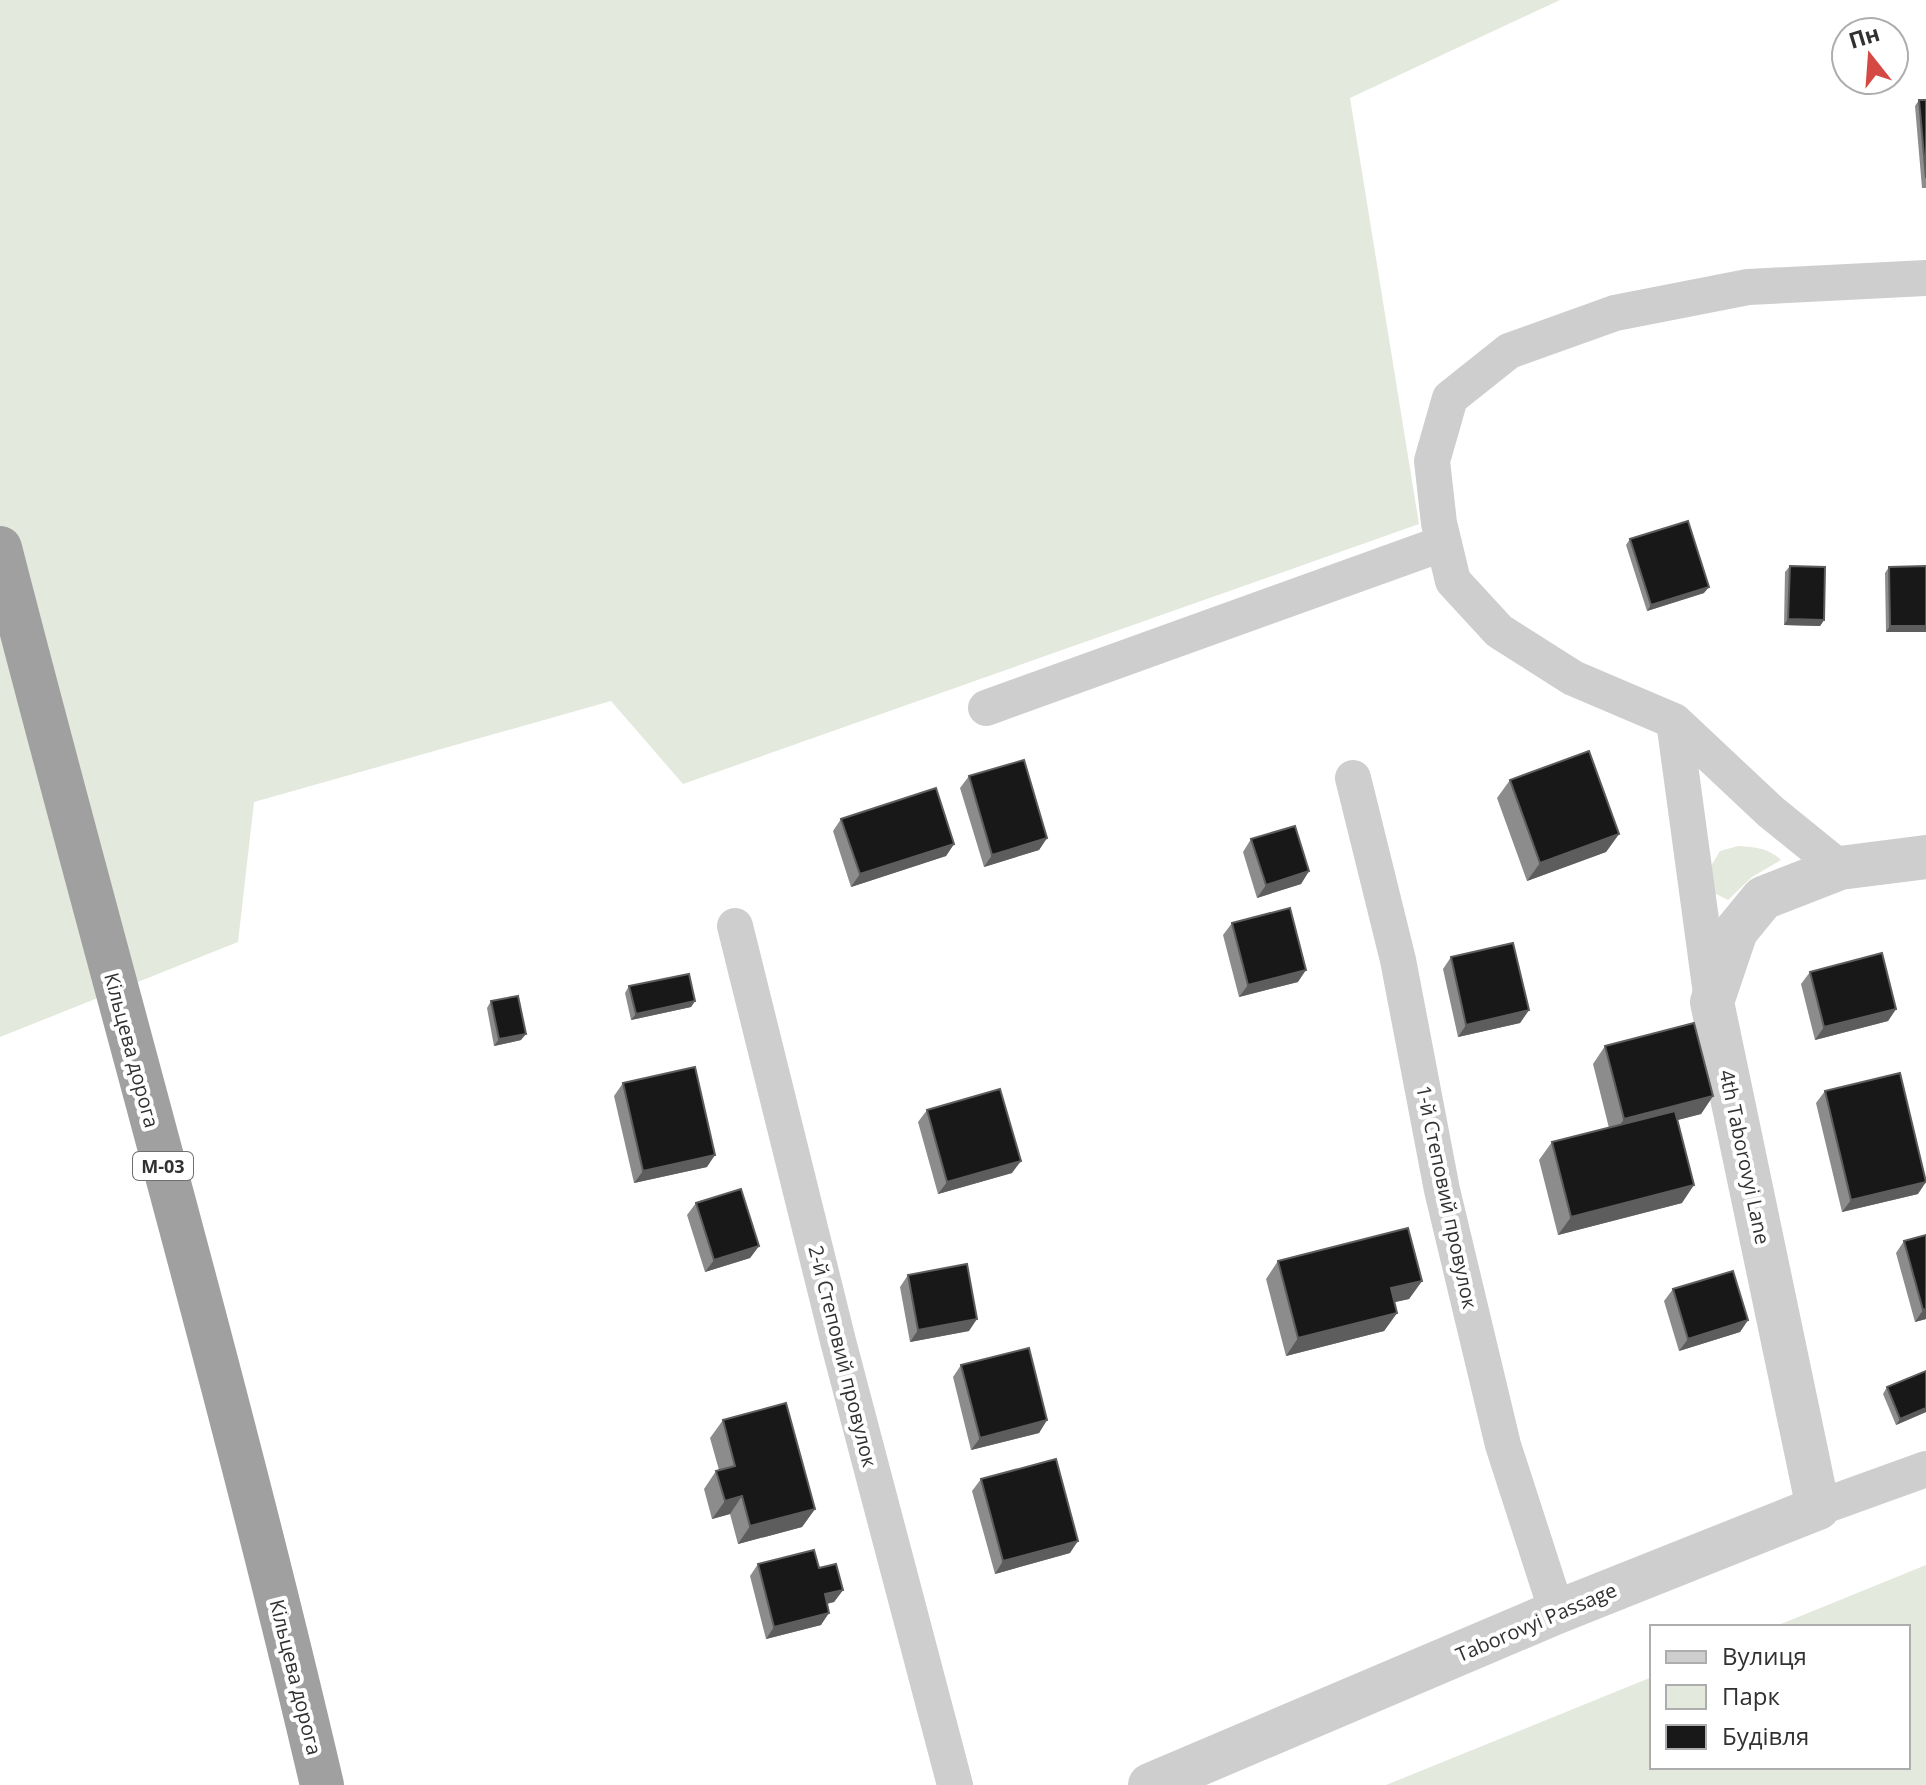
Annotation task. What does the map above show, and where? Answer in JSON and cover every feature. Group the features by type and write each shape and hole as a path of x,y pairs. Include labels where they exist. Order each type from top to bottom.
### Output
{"highway":[{"name":"Кільцева дорога","path":"0,548 239,1451 322,1785"}],"street":[{"path":"1840,868 1771,812 1674,721 1573,678 1499,631 1453,581 1432,461 1450,398 1509,351 1615,313 1748,287 1926,278"},
{"path":"986,708 1444,543"},
{"path":"1674,721 1712,1002"},
{"name":"1-й Степовий провулок","path":"1353,778 1398,960 1442,1190 1503,1445 1557,1612"},
{"path":"1712,1002 1736,931 1763,898 1840,868 1926,857"},
{"name":"2-й Степовий провулок","path":"735,926 838,1341 955,1785"},
{"name":"4th Taborovyi Lane","path":"1712,1002 1818,1508"},
{"name":"Taborovyi Passage","path":"1150,1785 1557,1612 1818,1508 1926,1469"}],"green space":[{"path":"0,0 1560,0 1350,98 1419,524 683,784 611,701 254,802 238,942 0,1037"},
{"path":"1738,846 1761,849 1781,860 1752,877 1728,900 1712,892 1711,866 1720,851"},
{"path":"1926,1565 1926,1785 1386,1785 1650,1678 1650,1769 1910,1769 1910,1625 1779,1625"}],"building":[{"path":"1919,100 1926,100 1926,178"},
{"path":"1688,521 1709,587 1651,605 1630,539"},
{"path":"1790,566 1825,567 1824,620 1788,619"},
{"path":"1926,566 1926,626 1890,626 1889,567"},
{"path":"1589,751 1619,834 1540,863 1510,780"},
{"path":"1024,760 1047,838 992,855 969,776"},
{"path":"936,788 954,844 860,874 841,819"},
{"path":"1295,826 1309,871 1266,885 1251,839"},
{"path":"1290,908 1306,970 1248,985 1232,923"},
{"path":"1513,943 1529,1010 1466,1025 1451,957"},
{"path":"1882,953 1896,1009 1824,1027 1810,972"},
{"path":"689,974 695,1001 636,1014 629,986"},
{"path":"518,996 526,1034 499,1039 491,1001"},
{"path":"1694,1023 1713,1096 1624,1119 1605,1046"},
{"path":"695,1067 715,1155 643,1171 623,1083"},
{"path":"1900,1073 1926,1182 1851,1200 1825,1091"},
{"path":"1000,1089 1021,1161 947,1182 927,1110"},
{"path":"1675,1111 1694,1185 1571,1217 1552,1142"},
{"path":"741,1189 759,1246 714,1260 696,1203"},
{"path":"1408,1228 1422,1281 1391,1288 1397,1313 1298,1338 1278,1261"},
{"path":"1926,1235 1926,1309 1923,1310 1904,1241"},
{"path":"967,1264 977,1319 918,1330 908,1275"},
{"path":"1733,1271 1748,1320 1688,1339 1673,1289"},
{"path":"1029,1348 1047,1420 980,1438 961,1365"},
{"path":"1926,1371 1926,1408 1900,1419 1887,1387"},
{"path":"786,1403 815,1509 750,1526 742,1496 725,1501 716,1471 735,1466 723,1420"},
{"path":"1056,1459 1078,1541 1003,1561 981,1479"},
{"path":"814,1550 819,1568 836,1564 843,1590 825,1594 829,1613 774,1627 758,1564"}]}
